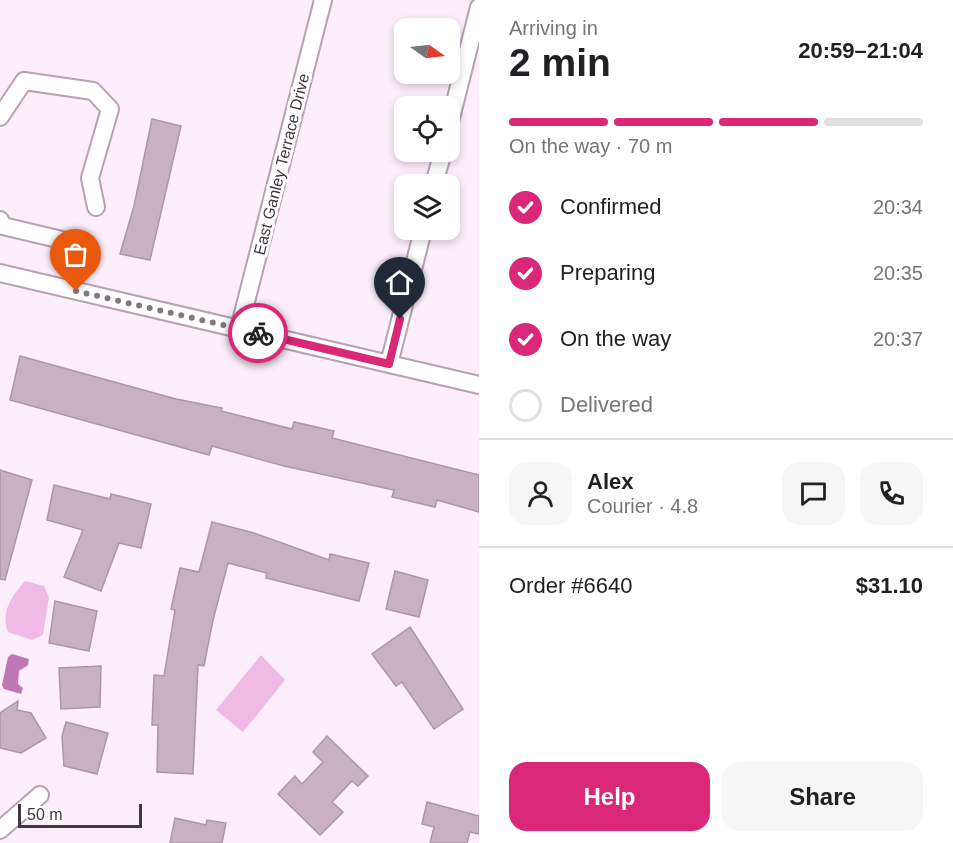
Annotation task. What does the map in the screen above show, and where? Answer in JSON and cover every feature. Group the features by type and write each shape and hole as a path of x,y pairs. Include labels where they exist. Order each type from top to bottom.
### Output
{"street":[{"name":"East Ganley Terrace Drive","path":"239,329 323,0"},
{"path":"457,96 479,7"},
{"path":"0,117 24,81 93,91 110,109 90,178 96,207"},
{"path":"0,220 3,225 87,246"},
{"path":"389,364 420,240"},
{"path":"0,273 479,385"},
{"path":"0,830 40,795"}],"shaded area":[{"path":"25,581 44,586 49,598 43,635 32,640 8,632 5,618 6,611 16,592"},
{"path":"12,654 29,659 28,665 19,671 18,684 23,688 21,694 4,689 2,685 8,657"},
{"path":"261,655 285,680 243,732 216,710"}],"building":[{"path":"152,119 181,126 150,260 120,254 134,206"},
{"path":"20,356 176,399 222,408 221,411 292,429 294,422 334,431 332,438 479,475 479,512 437,500 435,507 392,497 394,490 284,466 212,446 209,455 10,400"},
{"path":"0,470 32,480 5,580 0,579"},
{"path":"54,485 110,499 111,494 151,504 141,548 119,543 101,591 64,577 83,530 47,520"},
{"path":"212,522 254,533 329,560 330,554 369,563 359,601 266,578 267,573 228,563 204,666 198,665 193,774 157,772 158,725 152,725 154,675 164,676 175,610 171,609 180,568 199,572"},
{"path":"395,571 428,580 419,617 386,609"},
{"path":"55,601 97,611 89,651 49,643"},
{"path":"410,627 463,709 434,729 402,682 396,686 372,654"},
{"path":"101,666 100,707 61,709 59,668"},
{"path":"18,701 17,710 31,713 46,738 21,753 0,748 0,713"},
{"path":"66,722 108,733 97,774 64,766 62,736"},
{"path":"327,736 368,776 358,786 352,781 332,802 343,812 320,835 278,794 295,776 302,784 323,762 313,752"},
{"path":"427,802 479,816 479,834 470,832 467,843 430,843 434,827 422,824"},
{"path":"175,818 206,825 207,820 226,823 222,843 170,843"}],"way so far":[{"path":"76,291 258,333"}],"route":[{"path":"258,333 389,364 400,319"}]}
